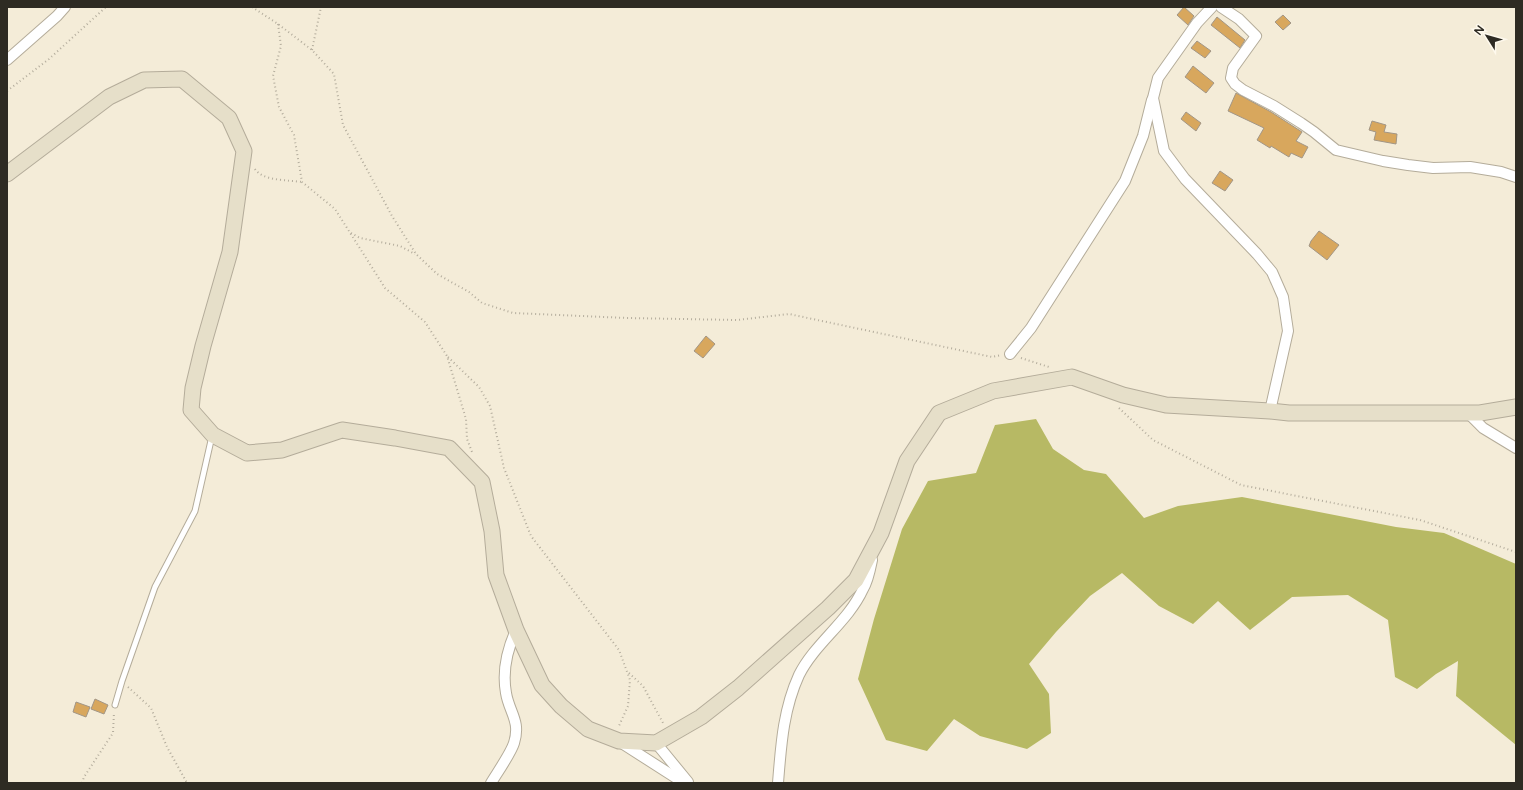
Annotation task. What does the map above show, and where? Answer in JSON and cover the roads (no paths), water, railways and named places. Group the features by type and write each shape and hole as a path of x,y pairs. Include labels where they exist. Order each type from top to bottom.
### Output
{"street":[{"path":"7,60 57,16 65,7"},
{"path":"1010,354 1030,328 1125,181 1143,136 1158,78 1197,23 1212,7"},
{"path":"1221,7 1239,19 1256,36 1233,68 1231,78 1235,84 1301,123 1336,150 1376,160 1408,165 1433,168 1470,167 1501,172 1516,177"},
{"path":"7,174 109,97 144,80 182,79 229,118 244,151 230,252 203,346 193,388 191,410 213,435 247,454 282,450 342,430 449,448 482,482 492,531 496,575 516,630 542,685 561,706 588,729 619,741 684,783"},
{"path":"1153,98 1164,151 1190,184 1257,254 1272,272 1284,297 1288,331 1270,411"},
{"path":"778,783 782,729 787,706 800,675 819,645 850,611 864,589 880,533 907,461 939,413 993,391 1072,377 1123,395 1166,405 1289,413 1480,413 1516,407"},
{"path":"1468,413 1483,428 1516,448"},
{"path":"619,741 656,743 701,717 738,688 828,608 856,580 880,533"},
{"path":"491,783 514,743 516,723 506,693 505,672 507,652 516,630"},
{"path":"656,743 689,783"}],"lane":[{"path":"115,705 155,587 195,511 213,435"}]}
